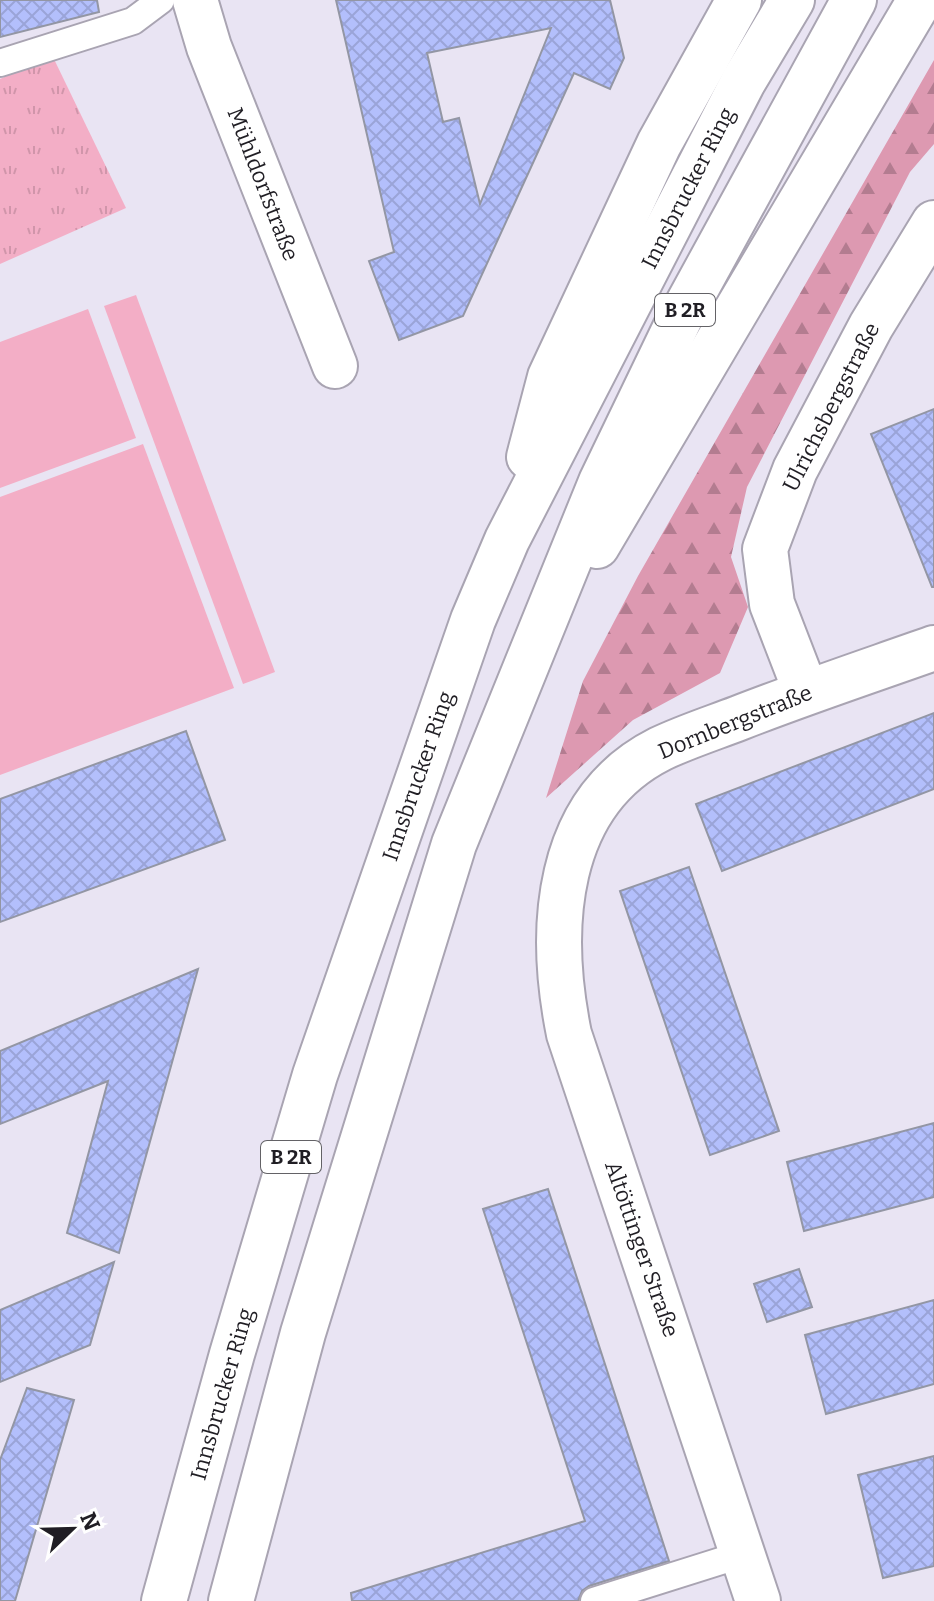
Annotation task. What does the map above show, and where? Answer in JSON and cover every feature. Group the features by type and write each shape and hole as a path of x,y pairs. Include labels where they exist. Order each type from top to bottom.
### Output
{"main road":[{"name":"Mühldorfstraße","path":"195,0 209,47 335,366"},
{"path":"507,540 550,377 659,144 739,0"},
{"name":"Innsbrucker Ring","path":"164,1601 232,1354 315,1075 438,718 507,540 743,82 792,0"},
{"name":"B 2R","path":"231,1601 303,1333 454,844 601,482 680,318 854,0"},
{"path":"540,631 617,516 920,0"},
{"name":"Ulrichsbergstraße","path":"806,692 772,604 765,549 795,470 866,336 934,223"},
{"name":"Dornbergstraße","path":"561,892 570,849 597,802 623,775 658,750 806,692 934,648"},
{"name":"Altöttinger Straße","path":"561,892 558,944 561,994 569,1034 758,1601"}],"lane":[{"path":"0,63 133,21 161,0"},
{"path":"594,1601 743,1554"}],"green space":[{"path":"52,55 126,208 0,264 0,79"},
{"path":"934,60 934,144 910,172 747,487 731,557 748,607 720,673 633,720 546,798 583,681 638,576"},
{"path":"136,295 275,672 243,684 104,306"},
{"path":"88,309 136,438 0,488 0,342"},
{"path":"143,444 234,688 0,775 0,497"}],"building":[{"path":"0,0 97,0 99,12 0,37"},
{"path":"336,0 610,0 624,58 610,89 574,73 463,316 399,340 369,261 394,252","holes":["551,28 480,204 459,118 443,122 427,53"]},
{"path":"934,409 934,587 932,587 871,434"},
{"path":"934,713 934,789 722,871 696,804"},
{"path":"186,731 225,840 0,922 0,799"},
{"path":"689,867 779,1131 710,1155 620,891"},
{"path":"198,969 119,1253 67,1233 108,1081 0,1124 0,1051"},
{"path":"934,1123 934,1197 804,1231 787,1162"},
{"path":"548,1189 669,1561 589,1586 582,1591 578,1601 352,1601 351,1593 585,1521 483,1209"},
{"path":"114,1262 90,1345 0,1382 0,1310"},
{"path":"799,1269 812,1307 767,1322 754,1284"},
{"path":"934,1300 934,1384 826,1414 805,1335"},
{"path":"27,1388 74,1400 15,1601 0,1601 0,1460"},
{"path":"934,1456 934,1566 883,1578 858,1475"}]}
